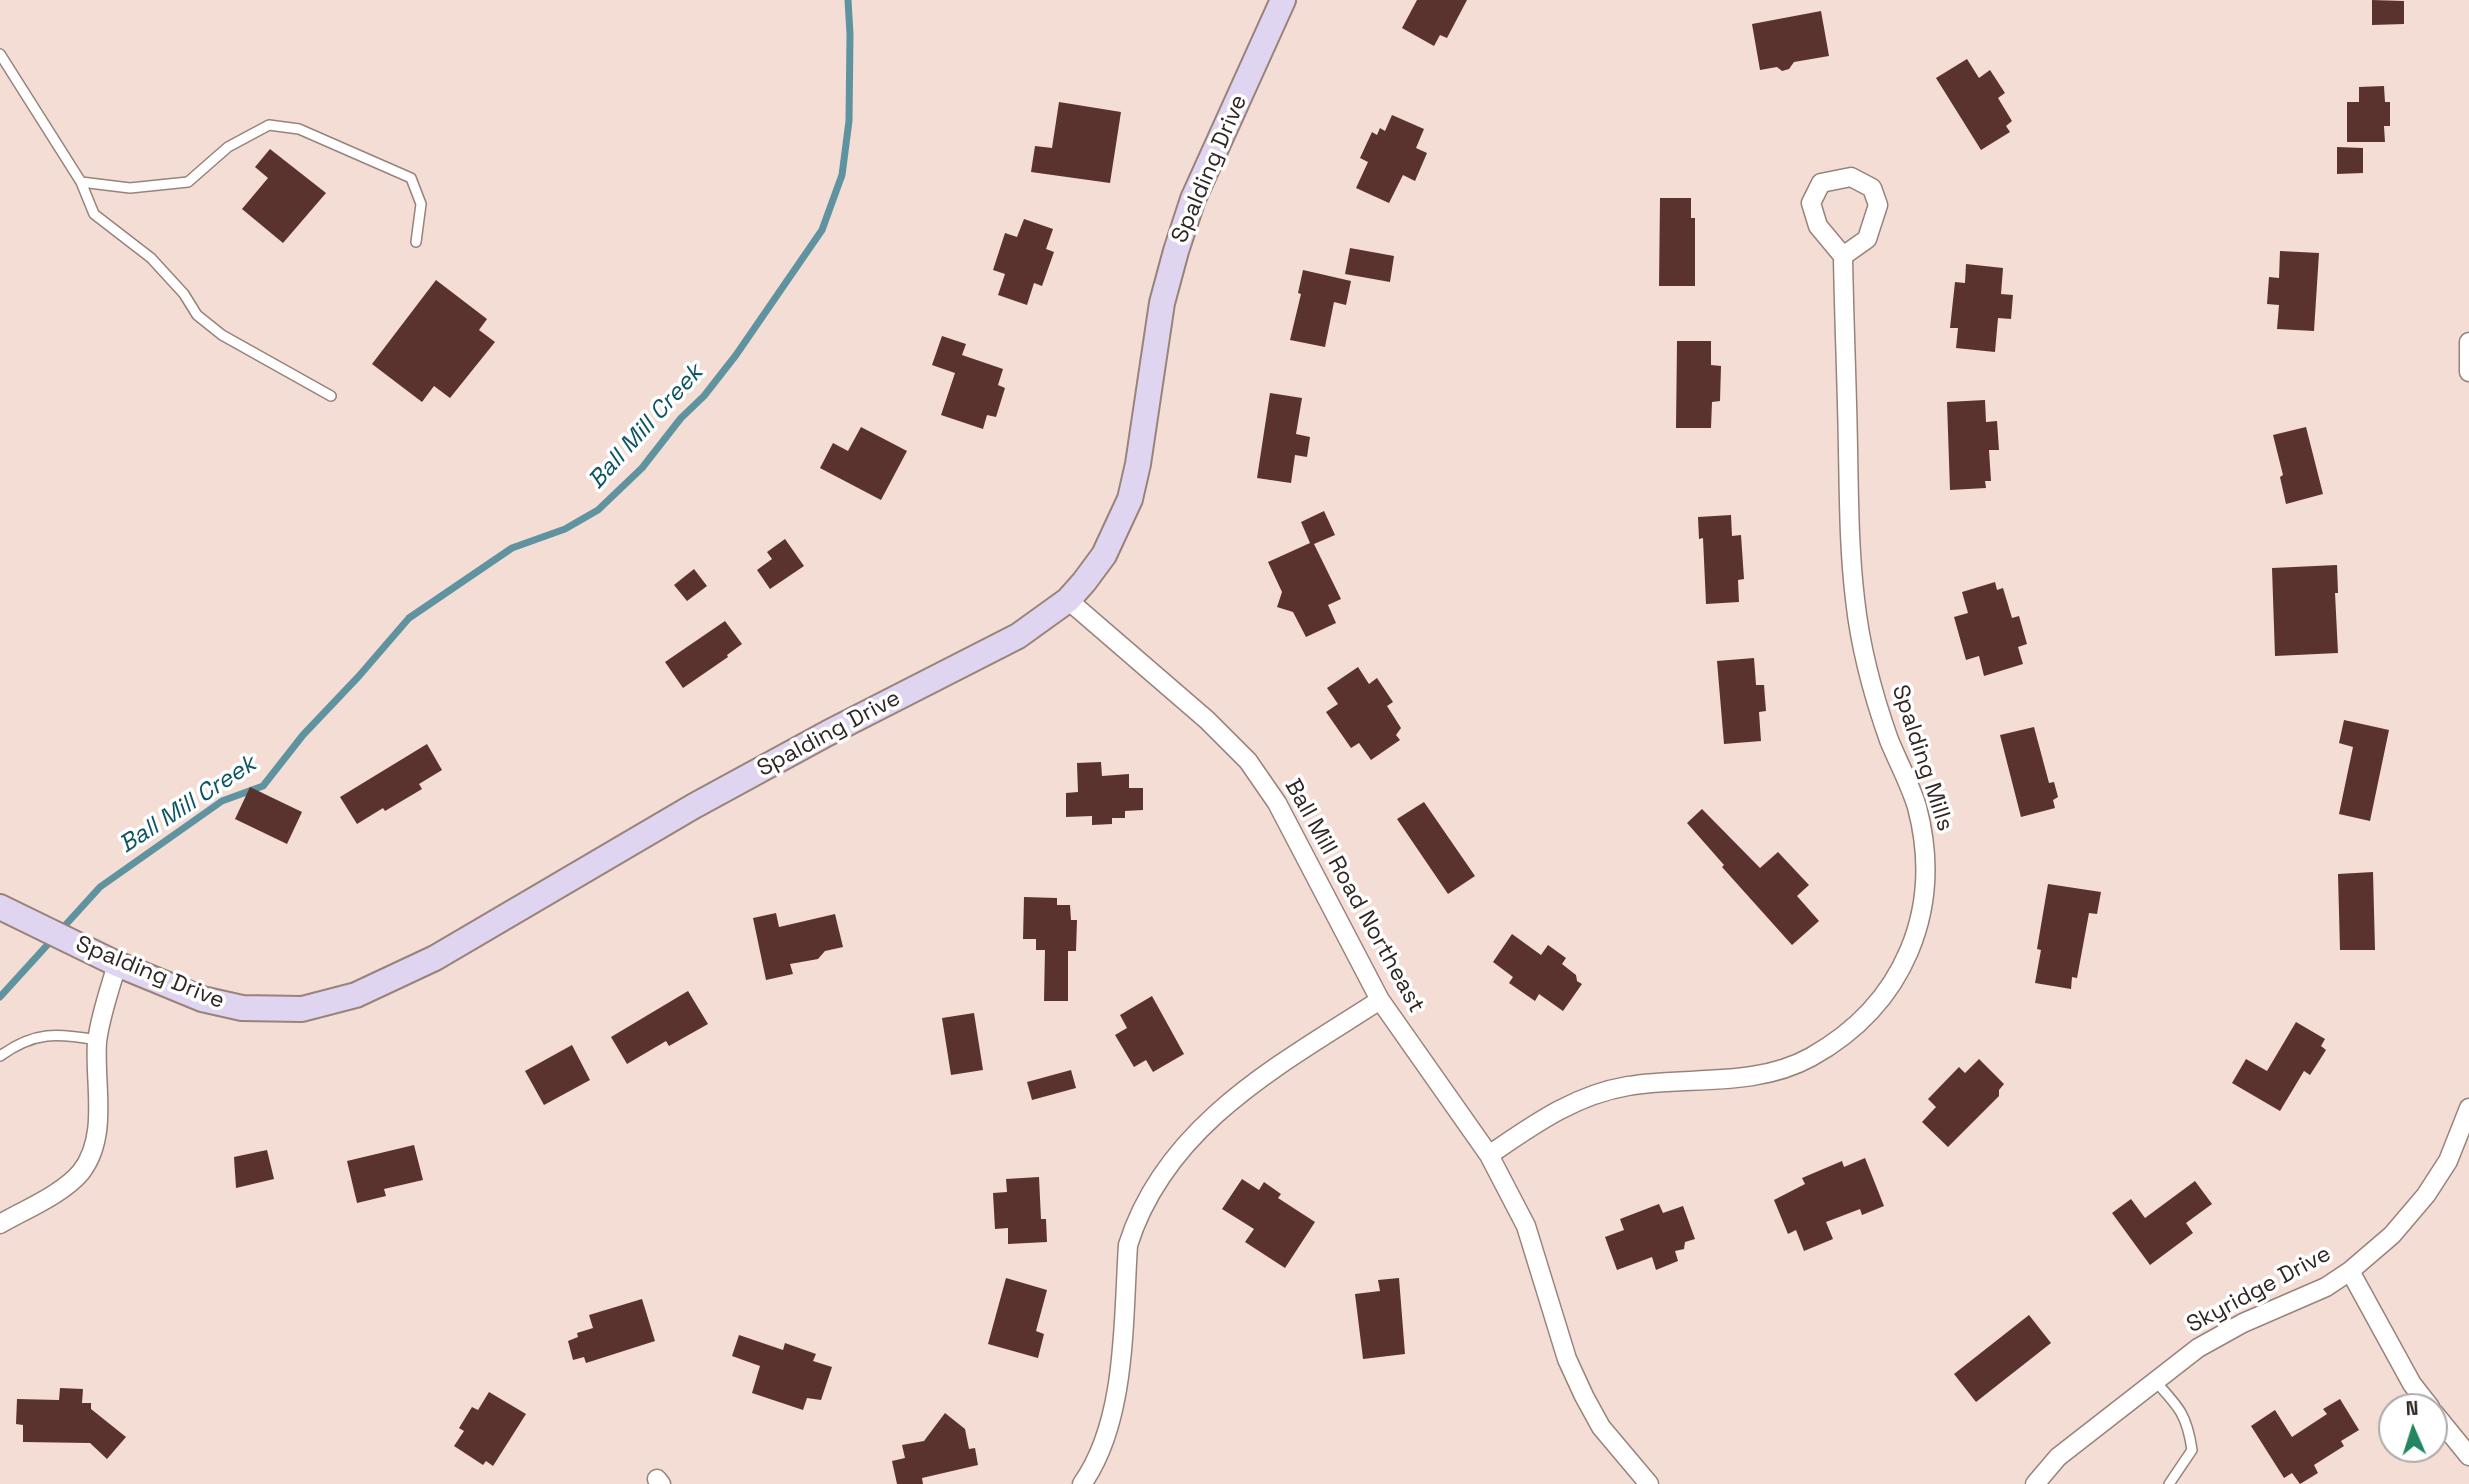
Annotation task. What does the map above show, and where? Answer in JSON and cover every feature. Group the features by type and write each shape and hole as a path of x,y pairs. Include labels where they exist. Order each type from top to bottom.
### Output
{"street":[{"name":"Spalding Drive","path":"0,907 117,964 202,999 242,1008 303,1009 356,995 435,958 694,806 828,733 1018,636 1068,600 1104,555 1130,499 1138,464 1162,303 1175,251 1193,199 1283,0"},
{"path":"1851,177 1872,188 1878,205 1867,239 1843,256 1818,226 1811,203 1821,183 1851,177"},
{"name":"Spalding Mills","path":"1489,1155 1551,1112 1596,1093 1630,1085 1750,1077 1808,1059 1842,1038 1870,1014 1894,982 1911,950 1924,901 1926,850 1916,804 1890,741 1874,692 1855,603 1849,534 1843,256"},
{"path":"2469,342 2469,372"},
{"name":"Ball Mill Road Northeast","path":"1068,600 1207,720 1248,761 1277,803 1380,1000 1489,1155 1526,1226 1567,1359 1584,1396 1601,1426 1649,1484"},
{"path":"0,1224 63,1188 79,1174 90,1158 97,1137 97,1040 117,964"},
{"path":"1082,1484 1094,1467 1110,1427 1118,1377 1128,1245 1134,1226 1156,1186 1187,1143 1233,1097 1267,1072 1380,1000"},
{"name":"Skyridge Drive","path":"2035,1484 2058,1457 2199,1348 2243,1323 2326,1287 2350,1271 2392,1235 2426,1195 2448,1161 2469,1108"},
{"path":"2350,1271 2419,1393"},
{"path":"2448,1430 2469,1456"}],"lane":[{"path":"0,54 81,182 94,214 151,258 184,294 197,315 222,335 331,396"},
{"path":"81,182 130,188 188,182 228,147 268,125 299,129 411,178 421,204 416,242"},
{"path":"0,1056 21,1041 62,1034 97,1040"},
{"path":"2155,1381 2176,1403 2188,1424 2192,1450 2169,1484"}],"building":[{"path":"1417,0 1467,0 1447,38 1440,35 1434,46 1402,28"},
{"path":"2372,0 2404,1 2404,24 2372,25"},
{"path":"1821,11 1829,56 1794,62 1789,69 1782,71 1777,67 1760,70 1752,24"},
{"path":"1967,59 1979,78 1990,70 2005,93 1998,98 2012,121 2006,126 2010,132 1981,150 1936,78"},
{"path":"2384,86 2385,102 2390,102 2390,126 2384,126 2385,142 2347,142 2347,102 2359,102 2359,87"},
{"path":"1059,102 1121,112 1110,183 1031,172 1035,146 1052,148"},
{"path":"1392,115 1424,129 1416,148 1427,153 1415,181 1403,175 1389,203 1356,188 1368,162 1360,158 1372,132 1377,135 1380,128 1385,131"},
{"path":"2337,147 2363,148 2363,173 2337,174"},
{"path":"270,149 326,193 283,243 242,209 268,178 255,167"},
{"path":"1660,198 1691,198 1691,218 1695,218 1695,286 1659,286"},
{"path":"1024,219 1053,229 1046,249 1054,252 1042,286 1034,283 1027,305 998,295 1005,274 993,270 1005,233 1017,237"},
{"path":"1350,248 1394,256 1390,282 1345,274"},
{"path":"2280,251 2319,253 2314,331 2277,329 2279,305 2267,304 2269,277 2279,278"},
{"path":"1966,264 2003,268 2001,294 2013,295 2011,319 1998,318 1995,352 1956,348 1958,328 1950,328 1955,282 1965,283"},
{"path":"1303,270 1351,281 1346,305 1334,302 1325,347 1290,340 1301,294 1298,293"},
{"path":"436,280 487,319 479,330 495,342 450,398 434,386 422,402 372,364"},
{"path":"942,336 966,344 962,355 1003,369 998,385 1005,388 996,417 987,415 983,429 941,415 955,373 932,365"},
{"path":"1677,341 1711,341 1711,365 1721,366 1720,401 1712,402 1711,428 1676,428"},
{"path":"1270,393 1302,398 1296,434 1310,437 1307,457 1295,455 1291,483 1257,478"},
{"path":"1985,400 1986,422 1997,421 1999,450 1989,450 1991,481 1985,481 1986,488 1950,490 1947,402"},
{"path":"861,427 907,451 881,500 820,468 833,443 848,451"},
{"path":"2306,427 2323,494 2286,504 2280,477 2283,475 2273,435"},
{"path":"1324,511 1335,535 1314,544 1341,599 1328,605 1336,623 1306,637 1293,612 1277,607 1282,592 1268,562 1310,543 1301,522"},
{"path":"1731,515 1732,536 1741,535 1744,579 1738,580 1739,602 1706,604 1703,538 1699,539 1698,517"},
{"path":"785,539 804,566 770,589 757,570 772,559 767,552"},
{"path":"2337,565 2338,593 2335,593 2338,653 2275,656 2272,568"},
{"path":"694,569 707,586 687,601 674,585"},
{"path":"1995,582 1997,590 2003,588 2012,618 2019,616 2027,644 2018,647 2023,664 1984,676 1979,656 1966,660 1954,617 1968,613 1962,592"},
{"path":"725,621 742,644 683,688 665,662"},
{"path":"1754,658 1756,685 1764,685 1766,711 1759,712 1761,741 1724,744 1717,661"},
{"path":"1358,667 1369,684 1377,678 1393,702 1387,706 1401,728 1396,735 1400,740 1371,760 1359,743 1351,748 1326,712 1338,704 1327,688"},
{"path":"2344,720 2389,730 2370,821 2339,814 2353,747 2339,743"},
{"path":"2034,727 2049,783 2054,782 2058,797 2053,800 2055,808 2021,817 2000,735"},
{"path":"427,744 442,770 419,784 422,789 357,824 340,797"},
{"path":"1101,762 1102,776 1129,774 1129,788 1143,788 1143,810 1125,811 1125,818 1112,818 1112,824 1092,825 1092,816 1066,817 1066,793 1078,792 1077,763"},
{"path":"250,787 302,812 287,844 235,819"},
{"path":"1424,802 1475,876 1448,894 1397,819"},
{"path":"1702,809 1760,868 1778,852 1809,885 1797,896 1819,921 1792,945 1722,867 1724,865 1687,823"},
{"path":"2373,872 2375,950 2340,950 2338,874"},
{"path":"2048,884 2101,892 2097,914 2089,913 2077,978 2072,977 2071,989 2035,983 2041,950 2037,949"},
{"path":"1024,897 1057,898 1057,905 1070,905 1071,920 1077,920 1076,951 1068,951 1068,1001 1044,1001 1045,950 1036,950 1036,939 1023,939"},
{"path":"776,913 779,927 835,914 843,947 825,951 818,959 790,964 793,974 766,980 753,918"},
{"path":"1512,934 1541,955 1548,945 1566,958 1562,964 1576,975 1577,981 1582,984 1563,1011 1539,994 1535,1001 1509,983 1513,977 1493,962"},
{"path":"688,991 708,1024 669,1046 666,1041 627,1064 611,1037"},
{"path":"1152,996 1184,1054 1153,1072 1146,1060 1134,1067 1115,1035 1127,1028 1120,1015"},
{"path":"974,1013 983,1070 951,1075 942,1018"},
{"path":"2296,1022 2325,1039 2321,1046 2326,1050 2310,1075 2304,1071 2280,1111 2232,1083 2246,1059 2267,1071"},
{"path":"572,1045 590,1080 544,1105 525,1071"},
{"path":"1979,1059 2004,1084 1999,1090 1999,1096 1948,1147 1922,1122 1936,1107 1928,1099 1959,1067 1965,1073"},
{"path":"1071,1070 1076,1088 1032,1100 1027,1082"},
{"path":"414,1145 423,1180 384,1189 386,1196 357,1203 347,1161"},
{"path":"267,1150 274,1179 236,1188 234,1157"},
{"path":"1865,1158 1884,1206 1862,1215 1860,1209 1826,1222 1833,1239 1804,1251 1796,1230 1788,1234 1774,1200 1805,1184 1802,1178 1842,1161 1844,1167"},
{"path":"1039,1177 1041,1219 1046,1219 1047,1242 1008,1244 1008,1228 995,1229 993,1193 1007,1192 1006,1179"},
{"path":"1242,1179 1259,1190 1264,1182 1281,1194 1278,1198 1315,1222 1285,1268 1245,1242 1254,1229 1222,1209"},
{"path":"2195,1181 2212,1204 2186,1223 2193,1233 2150,1265 2112,1213 2131,1199 2145,1218"},
{"path":"1659,1204 1663,1213 1683,1206 1695,1239 1685,1242 1684,1249 1675,1251 1678,1261 1656,1270 1652,1257 1617,1270 1605,1237 1624,1230 1620,1219"},
{"path":"1006,1278 1047,1290 1036,1331 1044,1334 1038,1358 988,1344"},
{"path":"1399,1278 1405,1354 1363,1359 1355,1294 1380,1291 1378,1280"},
{"path":"642,1299 655,1341 586,1363 584,1357 573,1360 568,1341 578,1337 577,1333 593,1328 589,1315"},
{"path":"2029,1315 2051,1343 1976,1402 1954,1374"},
{"path":"739,1335 783,1350 785,1343 816,1354 813,1361 832,1367 821,1400 807,1398 803,1410 752,1393 760,1366 732,1356"},
{"path":"60,1388 83,1389 82,1403 91,1403 91,1409 126,1437 107,1459 90,1443 23,1442 23,1425 16,1424 17,1399 59,1400"},
{"path":"489,1392 526,1414 493,1466 486,1461 483,1465 454,1446 464,1431 459,1428 472,1407 478,1410"},
{"path":"2340,1399 2359,1430 2341,1441 2344,1446 2314,1465 2318,1473 2300,1484 2292,1473 2284,1478 2251,1426 2275,1410 2292,1437 2327,1414 2323,1409"},
{"path":"945,1413 965,1429 969,1449 975,1448 978,1465 922,1478 923,1484 897,1484 892,1461 905,1458 902,1445 924,1441"}],"waterway":[{"name":"Ball Mill Creek","path":"0,997 100,887 222,801 263,786 303,735 409,618 512,548 565,529 598,510 642,468 681,418 704,396 736,355 822,230 842,175 849,121 848,0"}]}
